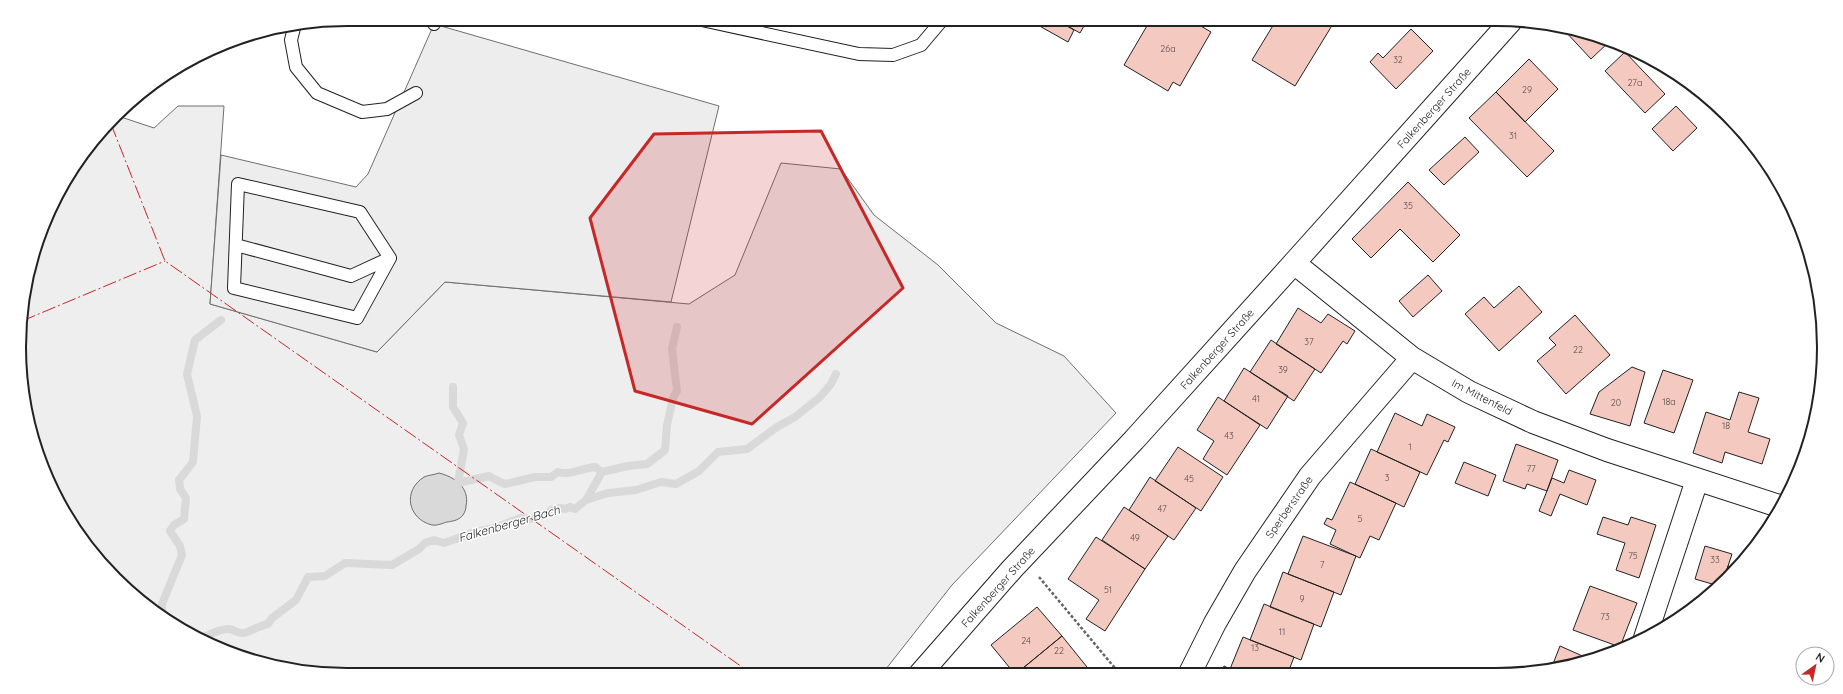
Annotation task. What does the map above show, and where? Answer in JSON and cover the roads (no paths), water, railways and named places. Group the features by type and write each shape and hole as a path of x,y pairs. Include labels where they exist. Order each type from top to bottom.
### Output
{"street":[{"name":"Falkenberger Straße","path":"925,668 1024,558 1129,446 1506,26"},
{"name":"Im Mittenfeld","path":"1294,263 1412,358 1469,392 1533,422 1607,450 1776,505"},
{"name":"Sperberstraße","path":"1192,668 1215,623 1245,571 1310,476 1412,358"},
{"path":"1648,630 1697,480"}],"lane":[{"path":"729,26 859,54 892,56 921,46 937,26"},
{"path":"293,31 291,40 296,67 317,93 362,112 387,109 416,93"},
{"path":"238,184 360,212 390,258 357,318 234,288 238,184"},
{"path":"236,245 350,276 390,258"}],"waterway":[{"path":"162,609 162,604 182,555 180,546 170,531 174,525 184,519 186,498 180,489 179,480 193,462 197,416 187,374 195,340 221,320"},
{"path":"586,500 602,472 628,466 647,464 665,450 667,425 673,398 677,391 672,349 677,327"},
{"name":"Falkenberger Bach","path":"206,636 229,629 244,633 268,624 272,618 296,600 308,577 325,576 345,563 392,565 419,549 425,543 434,540 444,543 475,532 495,528 520,518 531,519 547,514 551,510 560,508 565,509 570,507 575,509 586,500 608,493 636,490 661,482 676,484 699,471 718,452 747,449 777,427 795,417 820,397 831,384 836,374"},
{"path":"453,387 453,407 463,423 459,435 464,449 458,483 489,476 505,484 535,477 551,477 558,472 567,473 595,467 602,472"}]}
